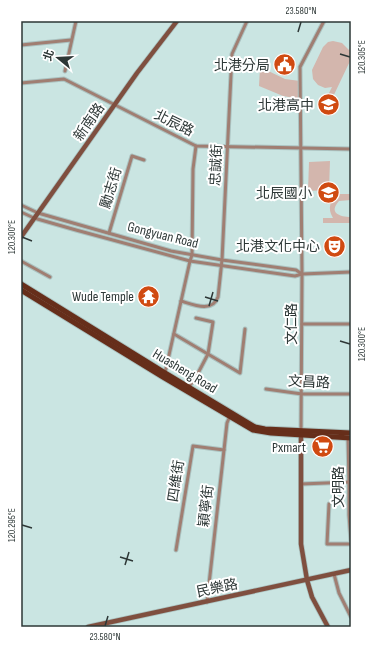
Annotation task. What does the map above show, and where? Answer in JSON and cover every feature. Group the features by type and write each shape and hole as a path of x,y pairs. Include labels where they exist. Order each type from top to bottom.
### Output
{"main road":[{"name":"新南路","path":"21,237 176,21"},
{"name":"Huasheng Road","path":"21,284 164,375 188,387 231,415"},
{"name":"Huasheng Road","path":"21,290 231,415 255,427 301,433 349,436"},
{"name":"文仁路","path":"301,433 301,544 307,580 312,597 328,627"},
{"name":"民樂路","path":"88,627 351,570"}],"street":[{"path":"65,71 76,21"},
{"name":"忠誠街","path":"181,301 206,308 212,306 218,297 222,265 232,54 247,21"},
{"name":"文仁路","path":"301,433 302,274 300,67 324,21"},
{"path":"21,45 71,40"},
{"name":"北辰路","path":"21,83 64,79 196,146 351,149"},
{"path":"164,375 192,255 192,169 196,146"},
{"name":"勵志街","path":"107,239 132,156 144,160"},
{"name":"Gongyuan Road","path":"21,204 38,213 171,251 222,260 296,270 302,274"},
{"name":"Gongyuan Road","path":"21,212 34,218 190,261 295,276 302,274 351,272"},
{"path":"21,261 50,277"},
{"path":"188,387 196,378 208,354 213,322 196,318"},
{"path":"302,324 351,324"},
{"path":"174,334 240,373 245,329"},
{"name":"文昌路","path":"266,389 302,394 351,394"},
{"name":"穎寧街","path":"207,602 227,423 231,415"},
{"name":"文明路","path":"349,436 349,515 351,543"},
{"name":"四維街","path":"176,550 193,446 224,450"},
{"path":"301,484 350,482"},
{"path":"329,504 327,544 351,543"},
{"path":"334,574 339,593 351,617"}],"shaded area":[{"path":"333,41 342,43 349,50 351,46 351,59 331,101 326,99 332,87 325,88 318,85 313,79 312,70 323,47 328,42"},
{"path":"260,67 285,79 300,81 300,99 283,96 259,86"},
{"path":"330,161 329,190 308,191 309,162"},
{"path":"339,194 351,194 351,200 339,201 336,205 335,211 339,215 351,217 351,223 323,223 323,218 333,218 330,211 330,204"}],"place":[{"name":"北港分局","path":"285,65"},
{"name":"北港高中","path":"329,105"},
{"name":"北辰國小","path":"328,193"},
{"name":"北港文化中心","path":"335,246"},
{"name":"Wude Temple","path":"149,296"},
{"name":"Pxmart","path":"322,447"}]}
